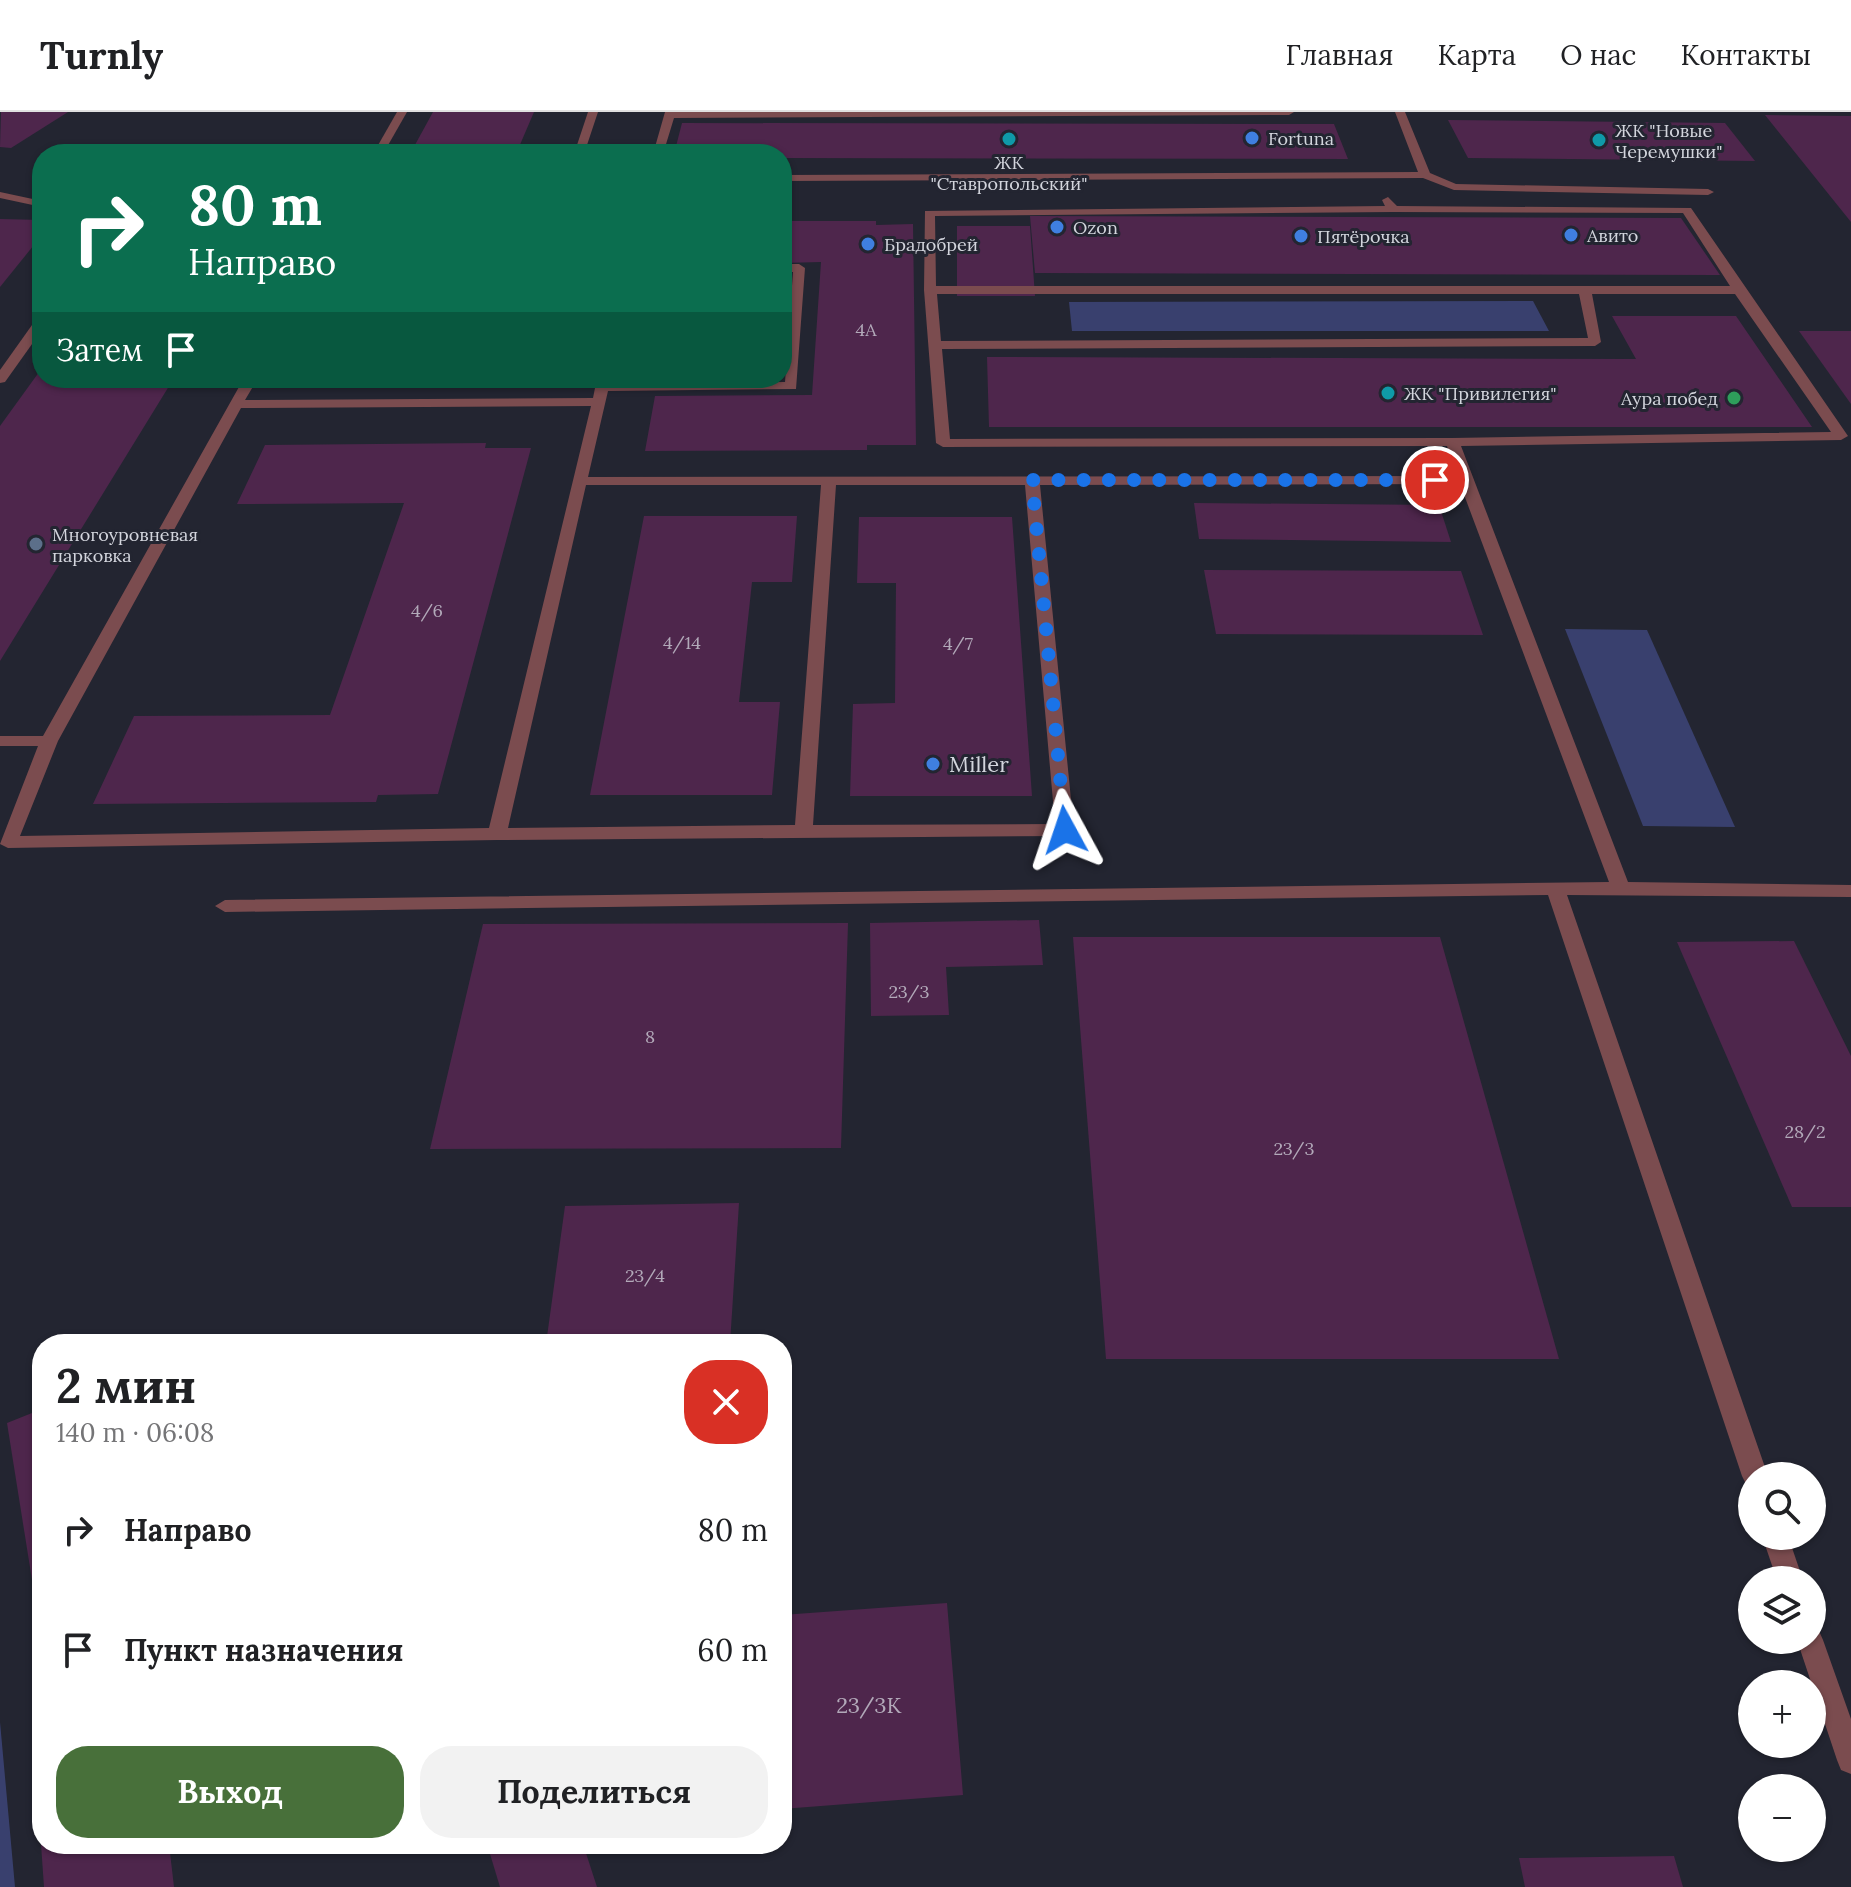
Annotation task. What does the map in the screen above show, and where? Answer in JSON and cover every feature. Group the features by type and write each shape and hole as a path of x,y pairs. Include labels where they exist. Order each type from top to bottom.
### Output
{"lane":[{"path":"384,144 402,112"},
{"path":"582,144 593,112"},
{"path":"661,144 670,114 1289,112"},
{"path":"1400,112 1425,175"},
{"path":"1376,175 1389,201"},
{"path":"792,178 1425,175 1454,187 1708,192"},
{"path":"0,195 32,202"},
{"path":"1389,201 1687,210 1841,436 1452,442 943,443 933,345 929,213 1389,201"},
{"path":"792,268 799,268 792,371"},
{"path":"930,290 1739,290"},
{"path":"933,345 1595,342 1585,290"},
{"path":"0,379 32,335"},
{"path":"245,388 49,741 8,842 497,834 1065,830 1032,480"},
{"path":"236,404 665,388"},
{"path":"497,834 602,389"},
{"path":"1452,442 1621,888"},
{"path":"804,831 829,479"},
{"path":"579,481 1466,480"},
{"path":"0,741 49,741"},
{"path":"225,906 1621,888 1851,891"},
{"path":"1556,890 1750,1462"},
{"path":"1815,1654 1851,1760"}],"shaded area":[{"path":"1533,301 1549,331 1072,331 1069,302"},
{"path":"1565,629 1647,630 1735,827 1643,826"},
{"path":"0,1722 15,1887 0,1887"}],"building":[{"path":"1,112 68,112 11,148 0,147"},
{"path":"433,112 534,112 520,144 415,144"},
{"path":"1765,115 1851,116 1851,222"},
{"name":"ЖК \"Новые Черемушки\"","path":"1448,120 1725,123 1755,161 1468,158"},
{"name":"ЖК \"Ставропольский\"","path":"682,123 1334,124 1348,159 792,158 792,144 677,144"},
{"path":"1030,216 1681,218 1720,275 1035,273"},
{"path":"0,219 32,220 32,247 0,287"},
{"path":"792,221 913,224 916,445 867,445 867,450 645,451 655,396 812,395 821,262 792,263"},
{"path":"957,226 1030,226 1035,296 957,296"},
{"name":"ЖК \"Привилегия\"","path":"1612,316 1736,316 1812,427 989,427 987,357 1636,359"},
{"path":"1799,331 1851,331 1851,404"},
{"name":"Многоуровневая парковка","path":"32,382 32,388 168,388 0,661 0,426"},
{"path":"486,443 485,448 531,448 438,794 378,795 376,802 93,804 134,716 330,715 404,503 237,504 265,445"},
{"path":"1194,503 1439,505 1451,542 1199,539"},
{"path":"644,516 797,516 792,582 752,582 739,702 780,702 772,795 590,795"},
{"path":"859,517 1012,517 1032,796 850,796 853,704 895,703 896,583 857,583"},
{"path":"1204,570 1461,571 1483,635 1216,634"},
{"path":"1039,920 1043,965 946,967 949,1015 871,1016 870,923"},
{"path":"848,923 841,1148 430,1149 483,924"},
{"path":"1073,937 1440,937 1559,1359 1106,1359"},
{"path":"1794,941 1851,1056 1851,1207 1792,1207 1677,942"},
{"path":"739,1203 731,1334 547,1334 565,1206"},
{"path":"32,1413 32,1580 7,1423"},
{"path":"947,1603 963,1795 792,1808 792,1614"},
{"path":"42,1854 170,1854 174,1887 44,1887"},
{"path":"490,1854 586,1854 597,1887 500,1887"},
{"path":"1674,1856 1683,1887 1525,1887 1519,1858"}],"place":[{"name":"Fortuna","path":"1252,138"},
{"name":"ЖК \"Ставропольский\"","path":"1009,139"},
{"name":"ЖК \"Новые Черемушки\"","path":"1599,140"},
{"name":"Ozon","path":"1057,227"},
{"name":"Авито","path":"1571,235"},
{"name":"Пятёрочка","path":"1301,236"},
{"name":"Брадобрей","path":"868,244"},
{"name":"ЖК \"Привилегия\"","path":"1388,393"},
{"name":"Аура побед","path":"1734,398"},
{"name":"Многоуровневая парковка","path":"36,544"},
{"name":"Miller","path":"933,764"}],"route":[{"path":"1065,830 1032,480 1435,480"}]}
